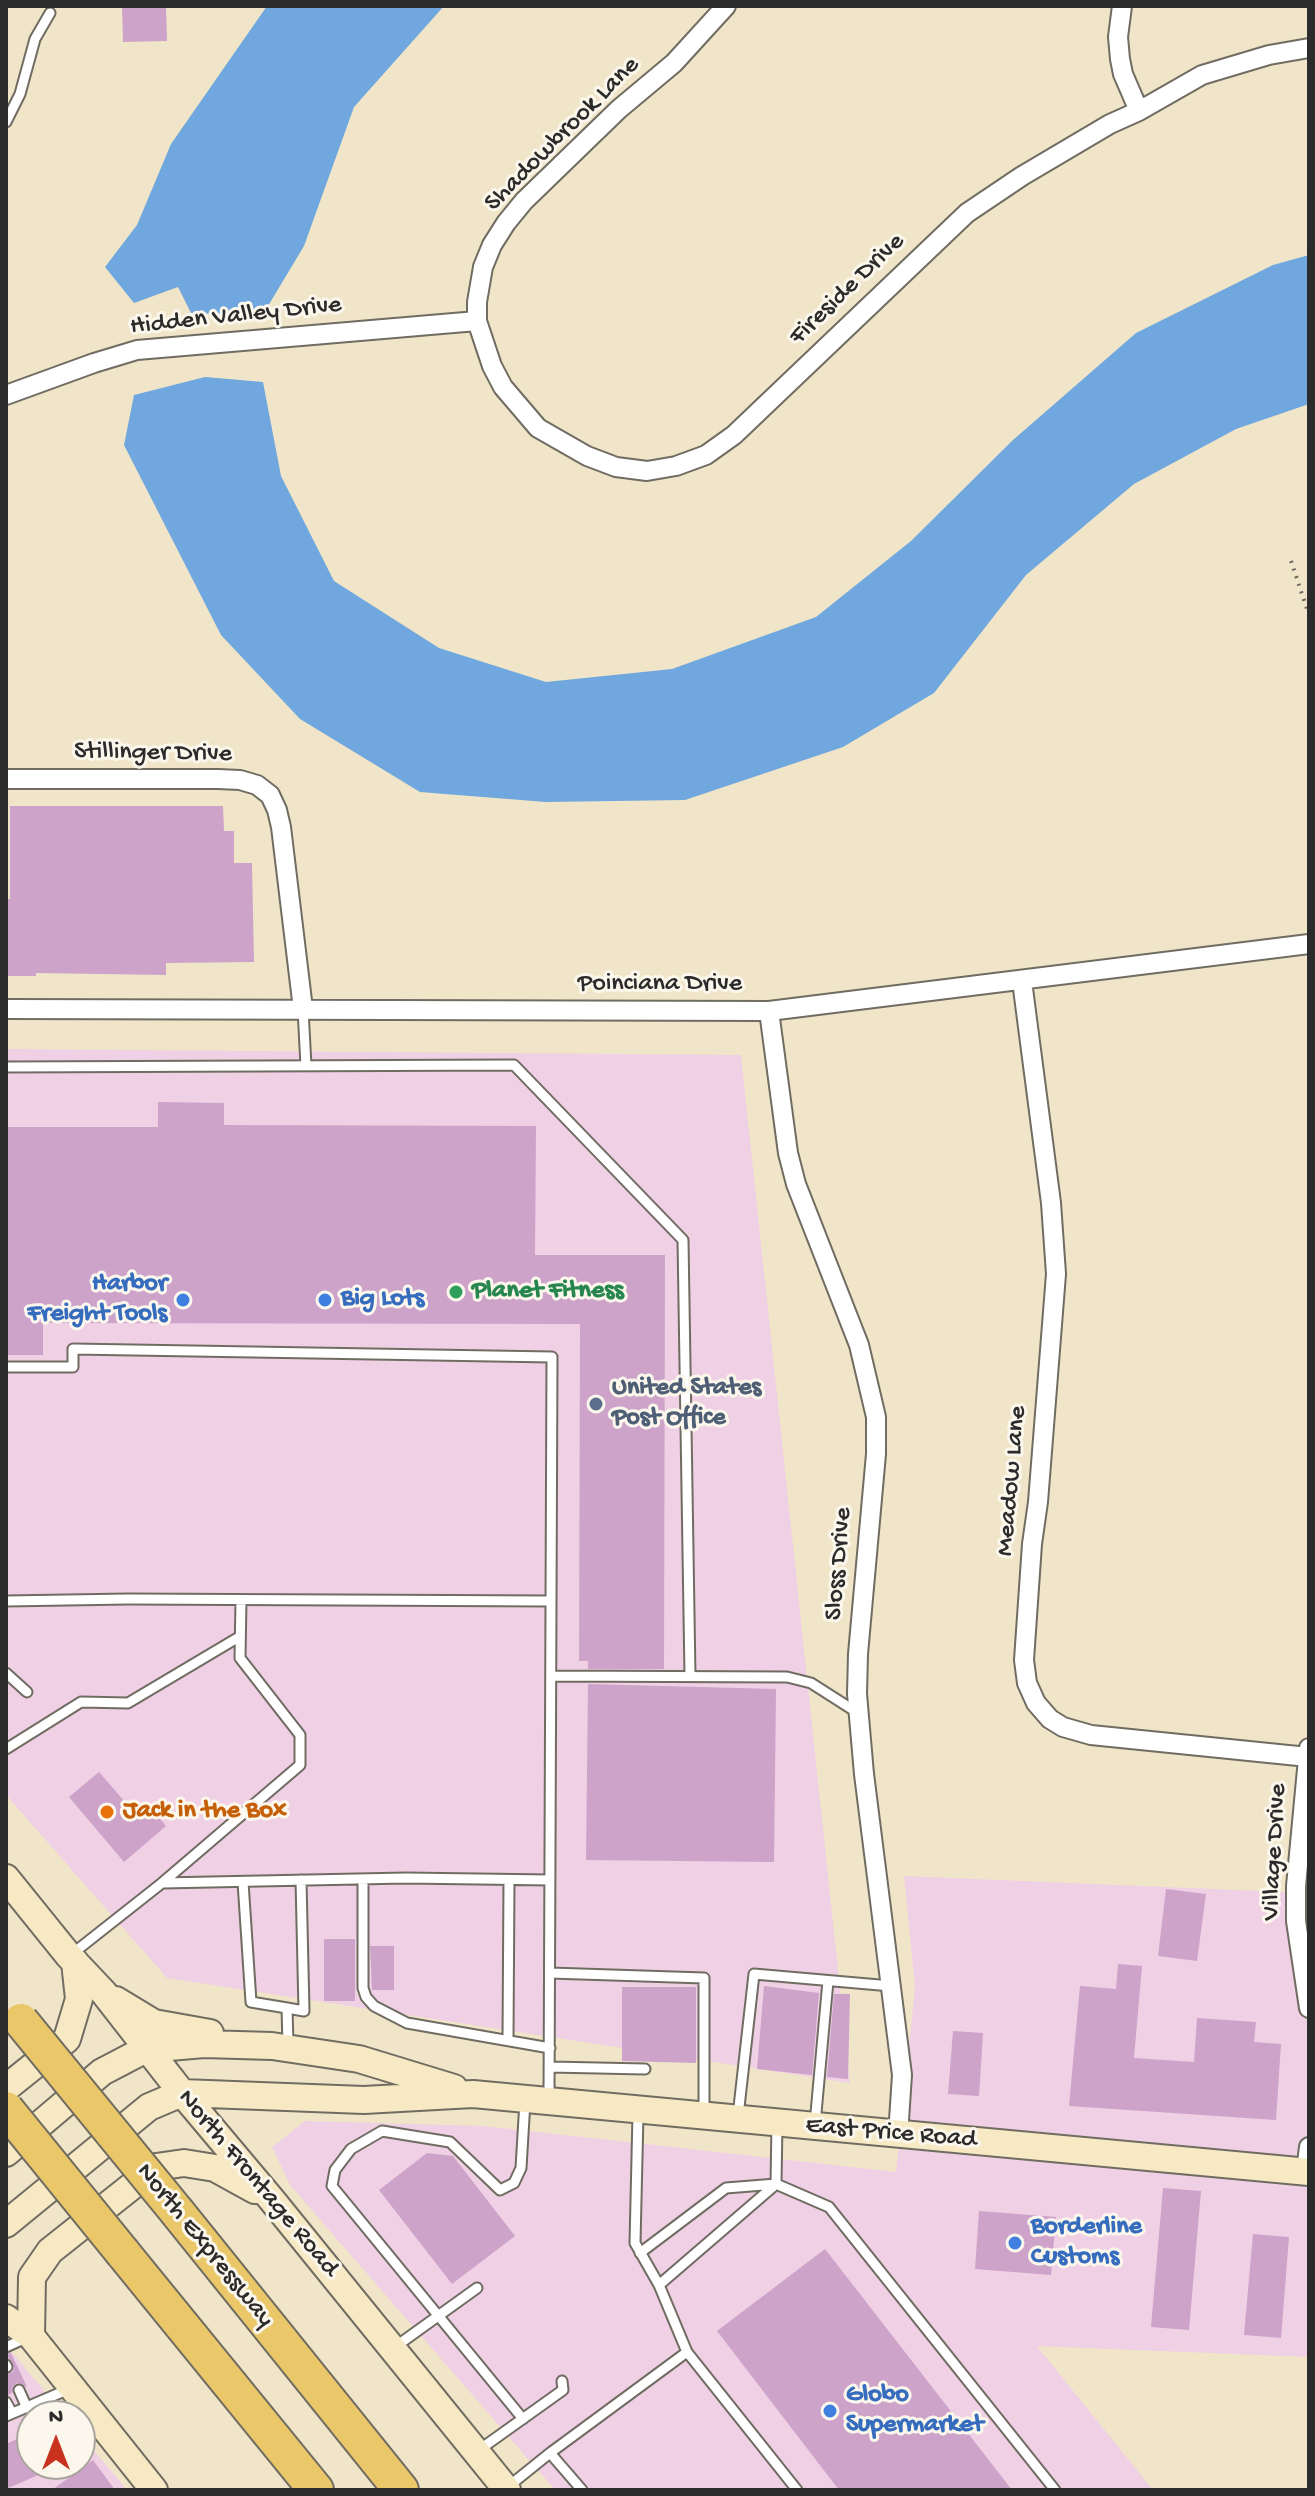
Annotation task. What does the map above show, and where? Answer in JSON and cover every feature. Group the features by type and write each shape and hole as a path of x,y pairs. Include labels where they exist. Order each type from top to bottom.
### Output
{"highway":[{"name":"North Expressway","path":"13,2012 401,2490"},
{"path":"6,2109 316,2490"},
{"path":"354,2432 411,2490"}],"main road":[{"name":"North Frontage Road","path":"6,1878 104,1993 146,2049 507,2489"},
{"path":"6,2088 67,2039 79,1999 72,1959"},
{"path":"104,1993 154,2023 280,2047"},
{"name":"East Price Road","path":"6,2153 102,2072 146,2049 204,2044 280,2047 359,2059 473,2094"},
{"name":"East Price Road","path":"6,2224 149,2107 182,2093 364,2100 473,2094 898,2135 1308,2163"},
{"path":"31,2336 32,2277 50,2251 156,2167 184,2163 215,2168 272,2200"},
{"path":"6,2320 31,2336 154,2490"}],"street":[{"name":"Shadowbrook Lane","path":"477,321 483,267 506,223 524,201 619,109 674,63 726,6"},
{"path":"1122,6 1118,37 1120,59 1139,111"},
{"name":"Fireside Drive","path":"477,321 488,356 503,387 538,428 587,456 616,467 647,471 676,466 706,455 734,435 967,213 1022,176 1202,75 1269,55 1309,48"},
{"name":"Hidden Valley Drive","path":"6,395 137,350 477,321"},
{"name":"Stillinger Drive","path":"6,779 240,780 257,785 270,795 281,827 303,1009"},
{"name":"Poinciana Drive","path":"6,1009 769,1011 1309,944"},
{"name":"Meadow Lane","path":"1022,981 1051,1203 1056,1274 1031,1559 1024,1660 1027,1683 1036,1703 1050,1719 1063,1727 1091,1735 1308,1757"},
{"name":"Sloss Drive","path":"769,1011 788,1153 796,1184 859,1345 876,1417 876,1454 858,1654 859,1713 902,2075 898,2135"},
{"name":"Village Drive","path":"1309,1746 1296,1886 1296,1921 1309,2008"}],"lane":[{"path":"6,122 20,94 35,39 50,13"},
{"path":"303,1009 306,1066"},
{"path":"6,1067 514,1065 683,1240 690,1676"},
{"path":"6,1367 73,1367 73,1349 552,1357 550,2067 514,2183 500,2190 450,2142 382,2131 351,2149 335,2170 332,2186 523,2419"},
{"path":"72,1959 300,1765 300,1735 240,1658 241,1600"},
{"path":"6,1601 551,1601"},
{"path":"6,1749 81,1702 128,1703 239,1637"},
{"path":"6,1673 27,1692"},
{"path":"551,1676 787,1677 811,1683 859,1713"},
{"path":"162,1883 363,1879 550,1880"},
{"path":"363,1879 363,1988 374,2006 407,2023 550,2048"},
{"path":"243,1882 251,2002 304,2011 301,1880"},
{"path":"508,2039 509,1880"},
{"path":"550,1973 704,1978 704,2117"},
{"path":"737,2120 754,1974 891,1986"},
{"path":"815,2127 828,1981"},
{"path":"280,2047 287,2008"},
{"path":"550,2067 645,2069"},
{"path":"638,2110 635,2243 659,2285 687,2352 797,2490"},
{"path":"659,2285 776,2184 777,2123"},
{"path":"640,2253 726,2188 776,2184 829,2207 1055,2490"},
{"path":"392,2348 477,2288"},
{"path":"6,2347 31,2336"},
{"path":"507,2489 550,2453 687,2352"},
{"path":"476,2452 563,2390 562,2381"},
{"path":"44,2400 72,2387"},
{"path":"19,2390 23,2400"},
{"path":"6,2402 9,2414"},
{"path":"550,2453 582,2490"}],"path":[{"path":"1291,561 1309,615"}],"shaded area":[{"path":"6,1049 741,1055 850,2083 167,1978 6,1795"},
{"path":"904,1876 1309,1893 1309,2357 1037,2346 1153,2490 555,2490 290,2185 272,2147 305,2121 484,2126 896,2172 915,1987"},
{"path":"6,2345 52,2400 16,2400 16,2480 96,2480 96,2453 127,2490 6,2490"}],"water":[{"path":"267,6 444,6 354,107 304,246 262,316 191,313 178,287 134,303 105,267 137,225 171,144"},
{"path":"1309,255 1309,404 1236,429 1134,484 1026,575 934,693 843,747 685,800 546,802 420,792 300,719 221,635 124,445 134,395 205,377 263,382 281,476 334,581 439,648 546,682 672,669 816,617 911,541 1013,440 1136,333 1273,265"}],"building":[{"path":"122,6 166,6 167,41 123,42"},
{"path":"10,806 223,806 224,831 234,831 234,863 252,863 254,962 166,963 166,975 36,973 36,976 6,976"},
{"path":"158,1102 224,1103 224,1125 536,1126 535,1255 665,1255 664,1669 588,1669 588,1661 579,1661 580,1324 43,1323 43,1355 6,1355 6,1127 158,1127"},
{"path":"588,1684 776,1689 774,1862 586,1860"},
{"name":"Jack in the Box","path":"99,1772 138,1817 150,1807 166,1826 124,1862 69,1797"},
{"path":"1166,1889 1206,1894 1197,1961 1158,1956"},
{"path":"324,1939 355,1939 355,2001 324,2001"},
{"path":"370,1946 394,1946 394,1990 372,1990"},
{"path":"1118,1964 1142,1966 1134,2058 1194,2062 1197,2018 1256,2022 1254,2042 1281,2044 1276,2120 1069,2106 1080,1986 1116,1989"},
{"path":"764,1986 819,1993 812,2075 757,2069"},
{"path":"622,1987 696,1987 696,2063 622,2061"},
{"path":"834,1994 850,1994 848,2079 827,2077"},
{"path":"953,2031 983,2033 979,2096 948,2094"},
{"path":"427,2153 453,2156 515,2236 452,2284 379,2190"},
{"path":"1163,2188 1201,2191 1189,2330 1151,2327"},
{"name":"Borderline Customs","path":"979,2211 1056,2217 1051,2275 975,2269"},
{"path":"1253,2234 1289,2237 1281,2338 1244,2335"},
{"path":"825,2249 1012,2490 839,2490 717,2331"},
{"path":"11,2353 27,2387 17,2383 12,2393 6,2395 6,2374 13,2372 14,2367 6,2354"},
{"path":"16,2439 16,2480 27,2480 6,2489 6,2444"},
{"path":"96,2464 115,2490 52,2490 66,2480 96,2480"}],"place":[{"name":"Planet Fitness","path":"456,1292"},
{"name":"Harbor Freight Tools","path":"183,1300"},
{"name":"Big Lots","path":"325,1300"},
{"name":"United States Post Office","path":"596,1404"},
{"name":"Jack in the Box","path":"107,1812"},
{"name":"Borderline Customs","path":"1015,2243"},
{"name":"Globo Supermarket","path":"830,2411"}]}
